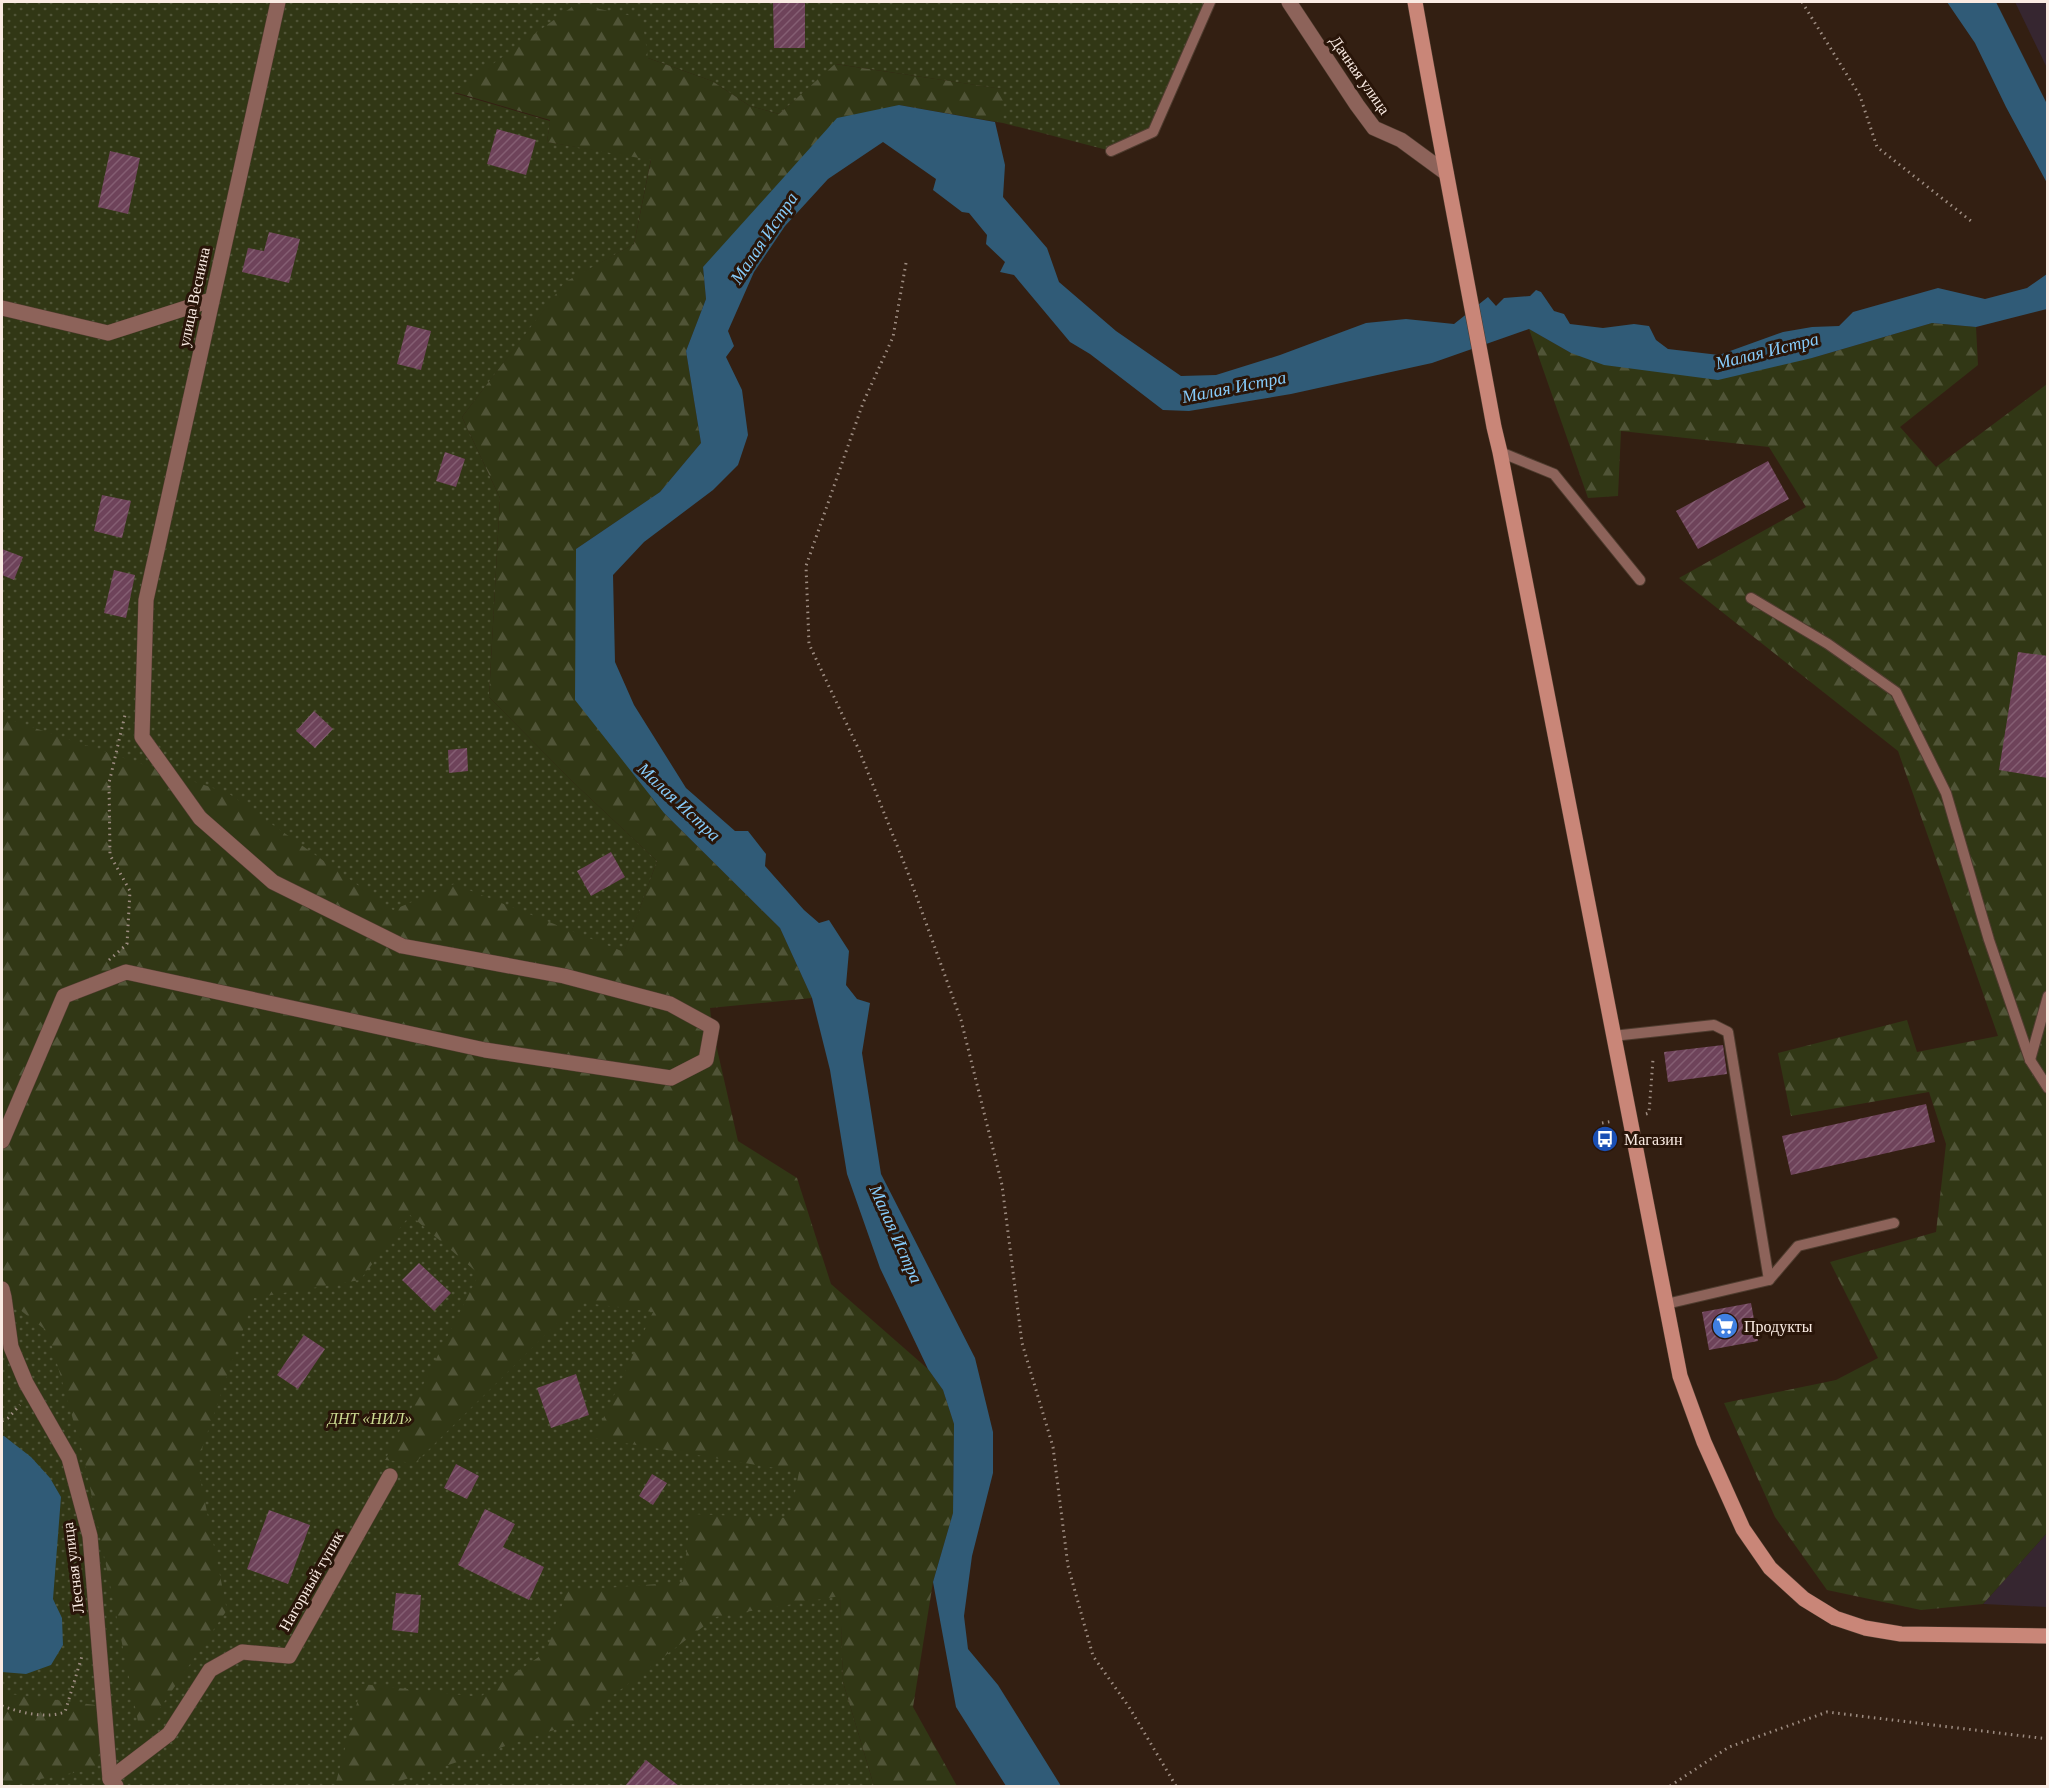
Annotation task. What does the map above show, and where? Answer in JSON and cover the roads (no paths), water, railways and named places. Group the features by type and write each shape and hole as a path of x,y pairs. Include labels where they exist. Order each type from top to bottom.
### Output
{"main road":[{"path":"1414,2 1494,428 1680,1376 1704,1442 1743,1529 1770,1568 1804,1599 1835,1617 1865,1628 1901,1634 2048,1636"}],"street":[{"name":"улица Веснина","path":"2,1141 64,996 126,972 485,1050 671,1078 706,1060 712,1027 670,1004 564,976 402,946 273,882 200,818 142,737 146,600 278,2"},
{"name":"Дачная улица","path":"1289,2 1356,105 1374,128 1401,140 1446,173"},
{"path":"2,308 108,333 212,300"},
{"name":"Лесная улица","path":"2,1289 11,1347 31,1392 69,1458 90,1536 113,1783"},
{"name":"Нагорный тупик","path":"113,1783 169,1734 210,1670 242,1652 289,1656 390,1476"}],"lane":[{"path":"1111,151 1153,132 1210,2"},
{"path":"1500,452 1554,474 1640,580"},
{"path":"1750,598 1828,644 1896,692 1946,793 1989,940 2031,1060 2048,1088"},
{"path":"2031,1060 2048,996"},
{"path":"1613,1036 1714,1024 1728,1032 1769,1280"},
{"path":"1666,1304 1769,1280 1798,1246 1894,1222"}],"water":[{"path":"1947,2 1996,2 2047,104 2047,183 1975,43"},
{"name":"Малая Истра","path":"899,105 995,122 1005,165 1003,197 1047,248 1059,282 1116,331 1181,376 1216,375 1280,355 1366,323 1406,319 1454,324 1488,297 1496,306 1504,298 1530,296 1536,290 1541,292 1554,311 1564,314 1570,324 1603,328 1634,324 1649,326 1656,340 1668,349 1719,355 1783,332 1812,327 1839,326 1853,312 1938,288 1985,299 2027,288 2047,274 2047,309 1976,327 1932,323 1812,358 1718,380 1604,365 1571,353 1529,329 1432,363 1291,394 1189,411 1163,410 1090,354 1070,342 1014,275 1000,272 1005,262 986,244 987,235 969,213 962,212 933,190 936,179 883,142 828,179 785,226 754,272 728,331 734,346 726,357 742,390 748,435 738,465 713,490 644,542 613,575 615,662 634,705 686,788 735,831 748,831 766,854 765,866 804,910 819,923 829,920 849,951 846,985 857,999 870,1003 862,1053 881,1174 975,1358 993,1432 993,1473 972,1556 964,1616 968,1649 998,1685 1061,1786 1006,1786 956,1707 933,1582 953,1513 954,1424 943,1390 928,1369 880,1268 847,1174 830,1070 812,998 780,928 664,813 575,700 576,549 660,492 701,443 686,351 706,299 703,267 837,118"},
{"path":"2,1436 31,1457 50,1478 61,1497 53,1599 62,1618 63,1645 51,1665 26,1674 2,1672"}],"place":[{"name":"Магазин","path":"1605,1139"},
{"name":"Продукты","path":"1725,1326"}],"park label":[{"name":"ДНТ «НИЛ»","path":"370,1418"}]}
